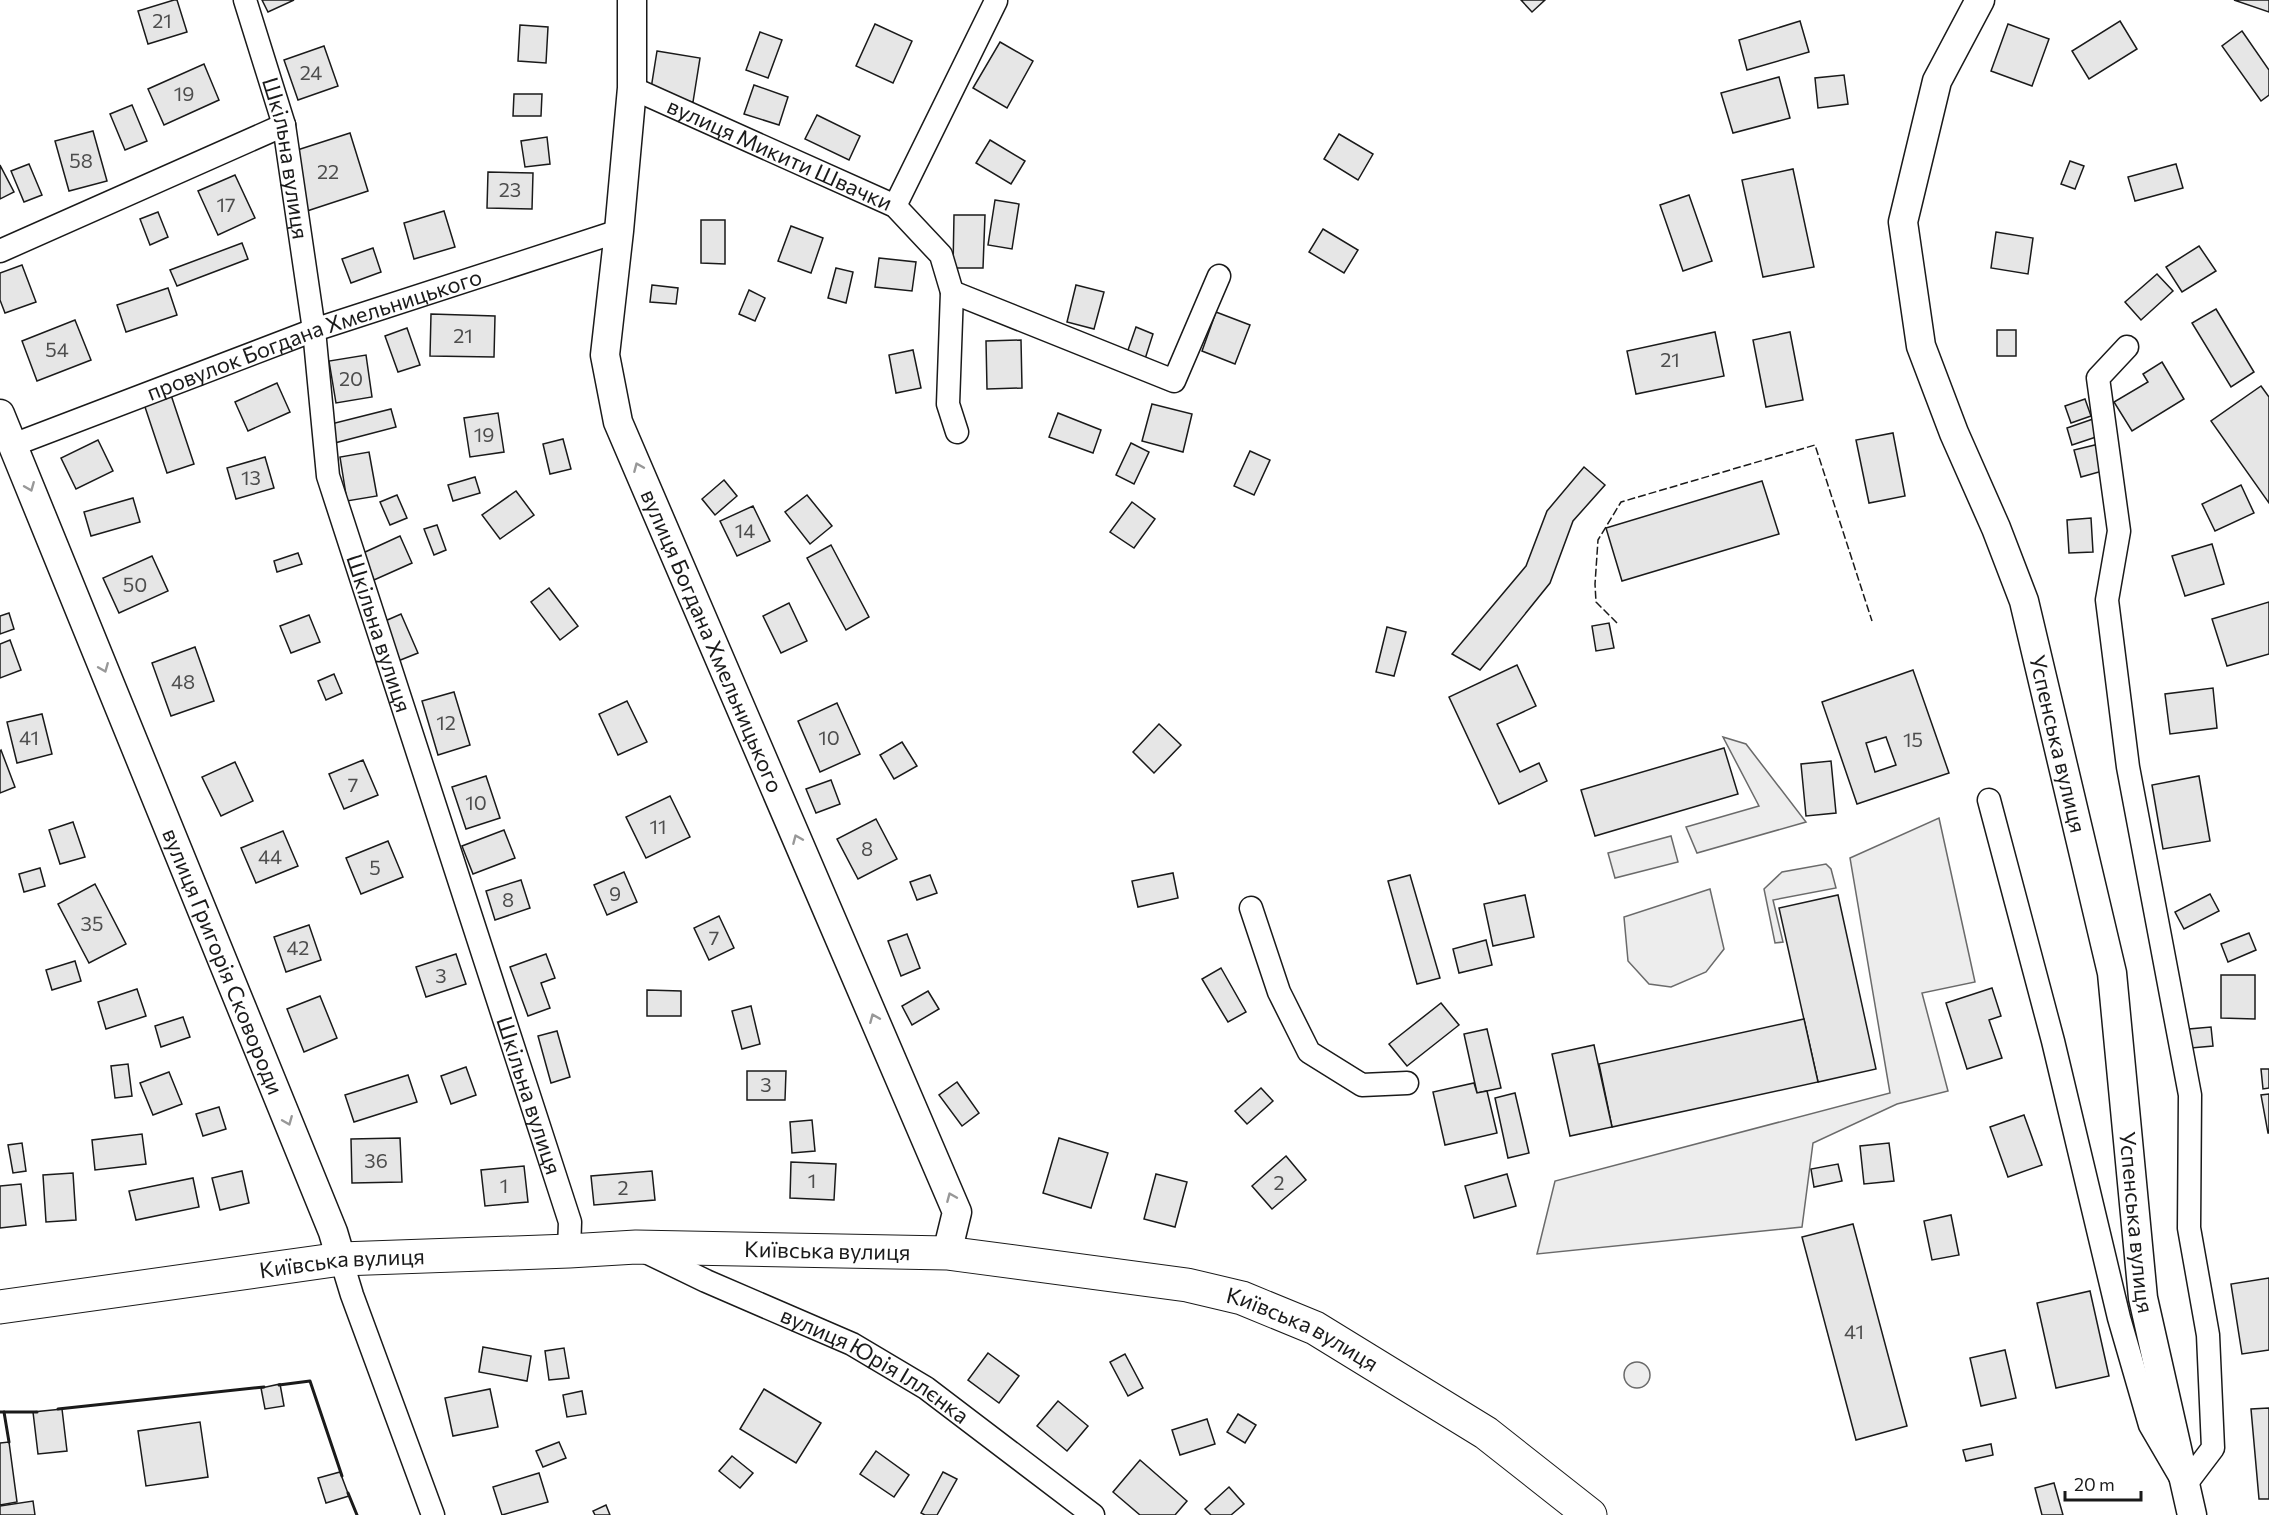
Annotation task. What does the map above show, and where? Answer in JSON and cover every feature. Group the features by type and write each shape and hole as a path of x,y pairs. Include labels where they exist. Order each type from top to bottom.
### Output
{"main road":[{"name":"Київська вулиця","path":"0,1307 341,1259 636,1247 947,1253 1188,1285 1242,1298 1315,1328 1486,1433 1590,1515"}],"street":[{"name":"Шкільна вулиця","path":"245,0 284,125 314,330 328,476 570,1222 569,1251"},
{"name":"вулиця Богдана Хмельницького","path":"632,0 632,88 605,355 618,422 957,1212 947,1253"},
{"path":"895,206 996,0 1002,0"},
{"name":"Успенська вулиця","path":"1980,0 1938,81 1903,222 1921,346 1954,433 1996,528 2024,601 2112,973 2144,1298 2192,1515"},
{"name":"вулиця Микити Швачки","path":"632,88 895,206 942,255 952,292 948,404 957,432"},
{"path":"0,251 284,125"},
{"name":"провулок Богдана Хмельницького","path":"13,445 314,330 619,231"},
{"path":"952,292 1174,381 1219,276"},
{"path":"1989,800 2053,1041 2119,1318 2150,1425 2185,1485 2212,1448 2208,1335 2189,1228 2190,1095 2128,767 2107,600 2119,531 2098,378 2127,347"},
{"name":"вулиця Григорія Сковороди","path":"0,414 333,1232 355,1305 433,1515"},
{"path":"1251,908 1279,992 1309,1052 1362,1085 1407,1083"},
{"name":"вулиця Юрія Іллєнка","path":"636,1247 706,1281 861,1349 926,1388 1093,1515"}],"shaded area":[{"path":"1723,737 1746,744 1806,822 1697,853 1686,827 1759,806"},
{"path":"1939,818 1975,982 1922,993 1948,1091 1897,1104 1813,1143 1802,1227 1537,1254 1555,1181 1890,1093 1850,858"},
{"path":"1671,836 1678,862 1615,878 1608,853"},
{"path":"1826,864 1831,869 1836,888 1773,900 1783,942 1775,943 1764,889 1782,872"},
{"path":"1710,889 1724,949 1706,972 1671,987 1649,984 1628,961 1624,917"},
{"path":"1637,1362 1646,1366 1650,1375 1646,1384 1637,1388 1628,1384 1624,1375 1628,1366"}],"building":[{"path":"177,0 187,32 148,44 138,11"},
{"path":"262,0 294,0 268,12"},
{"path":"1521,0 1545,0 1532,12"},
{"path":"2234,0 2269,0 2269,12"},
{"path":"1800,21 1809,52 1747,70 1739,40"},
{"path":"2120,21 2137,49 2089,79 2072,51"},
{"path":"875,24 912,41 893,83 856,66"},
{"path":"2008,24 2049,39 2032,86 1991,71"},
{"path":"520,25 548,27 546,63 518,61"},
{"path":"2242,31 2269,70 2269,95 2261,101 2222,46"},
{"path":"760,32 782,40 768,78 746,70"},
{"path":"1000,42 1033,61 1007,108 973,88"},
{"path":"324,46 338,86 298,100 284,60"},
{"path":"657,51 700,58 693,102 650,95"},
{"path":"204,64 219,100 164,125 148,89"},
{"path":"1844,75 1848,104 1818,108 1815,78"},
{"path":"1779,77 1790,118 1733,133 1721,93"},
{"path":"754,85 788,97 779,125 744,114"},
{"path":"514,94 542,94 541,116 513,116"},
{"path":"132,105 147,141 125,150 110,114"},
{"path":"817,115 860,136 849,160 805,139"},
{"path":"93,131 107,181 69,191 55,141"},
{"path":"350,133 368,191 307,211 288,153"},
{"path":"1339,134 1373,154 1358,180 1324,159"},
{"path":"547,137 550,164 525,167 521,141"},
{"path":"990,140 1025,161 1011,184 976,163"},
{"path":"2070,161 2084,166 2075,189 2061,184"},
{"path":"29,164 42,195 24,202 11,171"},
{"path":"2176,164 2183,188 2135,201 2128,177"},
{"path":"0,165 14,192 0,199"},
{"path":"1793,169 1814,267 1763,277 1742,180"},
{"path":"488,172 533,173 532,209 487,208"},
{"path":"235,175 255,218 218,235 198,191"},
{"path":"1689,195 1712,261 1683,271 1660,205"},
{"path":"995,200 1019,204 1012,249 988,245"},
{"path":"444,211 455,247 414,259 404,223"},
{"path":"158,212 168,237 150,245 140,219"},
{"path":"954,215 985,215 983,268 953,268"},
{"path":"701,220 725,220 725,264 701,263"},
{"path":"791,226 823,238 811,273 778,261"},
{"path":"1323,229 1358,250 1344,273 1309,252"},
{"path":"1996,232 2033,238 2028,274 1991,268"},
{"path":"242,243 248,259 177,286 170,270"},
{"path":"2199,246 2216,271 2182,292 2166,267"},
{"path":"373,248 381,272 351,283 342,259"},
{"path":"879,258 916,262 912,291 875,287"},
{"path":"22,265 36,302 5,313 0,300 0,273"},
{"path":"836,268 853,272 846,303 828,298"},
{"path":"2157,274 2173,291 2141,320 2125,302"},
{"path":"652,285 678,288 676,304 650,302"},
{"path":"1076,285 1104,292 1094,329 1067,322"},
{"path":"168,288 177,315 126,332 117,305"},
{"path":"749,290 765,298 755,321 739,314"},
{"path":"2216,309 2254,372 2231,387 2192,323"},
{"path":"1216,312 1250,325 1235,364 1202,351"},
{"path":"431,314 495,316 494,357 430,356"},
{"path":"75,320 91,360 37,381 22,341"},
{"path":"1136,327 1153,334 1145,359 1127,353"},
{"path":"407,328 420,365 398,372 385,336"},
{"path":"1997,330 2016,330 2016,356 1997,356"},
{"path":"1715,332 1724,376 1636,394 1627,351"},
{"path":"1790,332 1803,400 1766,407 1753,340"},
{"path":"1021,340 1022,388 987,389 986,341"},
{"path":"913,350 921,388 896,393 889,355"},
{"path":"366,355 372,397 336,403 329,361"},
{"path":"2162,362 2184,399 2132,431 2114,402 2148,382 2143,374"},
{"path":"277,383 290,412 248,431 235,402"},
{"path":"2261,386 2269,397 2269,503 2211,421"},
{"path":"171,395 194,464 167,473 144,404"},
{"path":"2085,399 2091,416 2071,423 2065,406"},
{"path":"1152,404 1192,414 1183,452 1142,441"},
{"path":"391,409 396,427 327,445 323,426"},
{"path":"498,413 504,452 470,457 464,418"},
{"path":"1058,413 1101,430 1093,453 1049,437"},
{"path":"2093,419 2099,436 2072,445 2067,428"},
{"path":"1893,433 1905,496 1869,503 1856,440"},
{"path":"563,439 571,469 550,474 543,444"},
{"path":"98,440 113,471 76,489 61,458"},
{"path":"1131,443 1149,452 1134,484 1116,475"},
{"path":"2099,444 2106,470 2081,477 2074,450"},
{"path":"1250,451 1270,460 1254,495 1234,486"},
{"path":"369,452 377,496 347,501 340,457"},
{"path":"265,457 274,488 236,499 227,468"},
{"path":"1584,467 1605,485 1573,521 1550,583 1480,670 1452,654 1526,566 1547,511"},
{"path":"475,477 480,493 453,501 448,485"},
{"path":"724,480 737,496 715,515 702,499"},
{"path":"1762,481 1779,534 1622,581 1606,528"},
{"path":"2241,485 2254,513 2215,531 2202,504"},
{"path":"516,491 534,515 500,539 482,515"},
{"path":"397,495 407,518 390,525 380,502"},
{"path":"807,495 832,526 810,544 785,512"},
{"path":"133,498 140,522 91,536 84,512"},
{"path":"1132,502 1155,519 1134,548 1110,532"},
{"path":"753,506 770,541 737,556 720,521"},
{"path":"2091,518 2093,552 2069,553 2067,520"},
{"path":"437,525 446,550 434,555 424,529"},
{"path":"400,536 412,563 374,580 363,553"},
{"path":"2212,544 2224,584 2185,596 2172,556"},
{"path":"831,545 869,617 846,630 807,558"},
{"path":"298,553 302,564 277,572 274,561"},
{"path":"152,556 168,591 119,613 103,578"},
{"path":"549,588 578,626 560,640 531,602"},
{"path":"2269,602 2269,654 2227,666 2212,619"},
{"path":"789,603 807,641 781,653 763,616"},
{"path":"9,613 14,629 0,634 0,616"},
{"path":"401,614 418,653 393,663 376,625"},
{"path":"309,615 320,642 291,653 280,626"},
{"path":"1609,623 1614,648 1596,651 1592,626"},
{"path":"1387,627 1406,632 1394,676 1376,672"},
{"path":"10,640 21,670 0,678 0,644"},
{"path":"195,647 214,701 171,716 152,663"},
{"path":"1517,665 1536,706 1497,724 1520,772 1539,763 1547,781 1499,804 1449,697"},
{"path":"1913,670 1949,773 1857,804 1822,702","holes":["1886,737 1896,765 1875,772 1866,743"]},
{"path":"334,674 342,693 326,700 318,681"},
{"path":"2213,688 2217,728 2170,734 2165,694"},
{"path":"454,692 470,745 438,755 422,701"},
{"path":"627,701 647,742 618,755 599,714"},
{"path":"837,703 860,754 820,772 798,721"},
{"path":"42,714 52,754 17,763 7,722"},
{"path":"1159,724 1181,745 1154,773 1133,752"},
{"path":"902,742 917,766 894,779 880,755"},
{"path":"1724,748 1738,794 1595,836 1581,790"},
{"path":"0,751 15,787 0,793"},
{"path":"363,760 378,795 344,809 329,774"},
{"path":"1831,761 1836,813 1806,816 1801,764"},
{"path":"235,762 253,801 221,816 202,777"},
{"path":"486,776 500,818 466,829 452,787"},
{"path":"2199,776 2210,841 2163,849 2152,785"},
{"path":"831,780 840,804 816,813 806,789"},
{"path":"670,796 690,837 646,858 626,817"},
{"path":"876,819 897,859 858,879 837,839"},
{"path":"73,822 85,857 60,864 49,830"},
{"path":"504,830 515,858 473,874 462,846"},
{"path":"283,831 298,866 256,883 241,848"},
{"path":"388,841 403,877 361,894 346,858"},
{"path":"40,868 45,886 24,892 19,874"},
{"path":"624,872 637,902 607,915 594,885"},
{"path":"1173,873 1178,898 1138,907 1132,881"},
{"path":"930,875 937,893 917,900 910,882"},
{"path":"1410,875 1440,978 1417,984 1388,881"},
{"path":"521,880 530,908 495,920 486,891"},
{"path":"95,884 126,944 89,963 58,904"},
{"path":"2210,894 2219,911 2184,929 2175,912"},
{"path":"1525,895 1534,937 1493,946 1484,904"},
{"path":"1838,895 1876,1069 1818,1082 1779,908"},
{"path":"719,916 734,948 709,960 694,928"},
{"path":"309,925 321,960 286,972 274,937"},
{"path":"2249,933 2256,950 2228,962 2221,944"},
{"path":"907,934 920,968 901,976 888,941"},
{"path":"1486,940 1492,965 1459,973 1453,949"},
{"path":"456,954 466,984 426,997 416,967"},
{"path":"546,954 555,978 541,983 550,1008 528,1016 510,967"},
{"path":"75,961 81,981 52,990 46,970"},
{"path":"1221,968 1246,1012 1228,1022 1202,979"},
{"path":"2221,975 2255,975 2255,1019 2221,1018"},
{"path":"1992,988 2001,1016 1989,1020 2002,1058 1967,1069 1946,1003"},
{"path":"137,989 146,1016 106,1029 98,1002"},
{"path":"647,990 681,991 681,1016 647,1016"},
{"path":"928,991 939,1009 912,1025 902,1006"},
{"path":"320,996 337,1038 304,1052 287,1009"},
{"path":"1441,1003 1459,1025 1407,1066 1389,1044"},
{"path":"751,1006 760,1044 742,1049 732,1011"},
{"path":"183,1017 190,1037 161,1047 155,1026"},
{"path":"1804,1019 1818,1082 1612,1127 1599,1064"},
{"path":"2211,1027 2213,1046 2191,1048 2189,1029"},
{"path":"1487,1029 1501,1088 1477,1093 1464,1034"},
{"path":"557,1031 570,1077 551,1083 538,1036"},
{"path":"1594,1045 1612,1127 1570,1136 1552,1054"},
{"path":"128,1064 132,1096 115,1098 111,1066"},
{"path":"466,1067 476,1095 451,1104 441,1076"},
{"path":"2261,1069 2269,1069 2269,1088 2263,1089"},
{"path":"747,1071 786,1071 785,1100 747,1100"},
{"path":"169,1072 182,1104 153,1115 140,1083"},
{"path":"408,1075 417,1102 354,1122 345,1095"},
{"path":"957,1082 979,1113 962,1126 939,1095"},
{"path":"1474,1083 1477,1093 1487,1091 1497,1133 1445,1145 1433,1092"},
{"path":"1261,1088 1273,1101 1247,1124 1235,1111"},
{"path":"1515,1093 1529,1153 1508,1158 1495,1098"},
{"path":"2269,1094 2269,1133 2268,1133 2261,1095"},
{"path":"219,1107 226,1129 203,1136 196,1114"},
{"path":"2024,1115 2042,1165 2008,1177 1990,1127"},
{"path":"812,1120 815,1151 792,1153 790,1122"},
{"path":"142,1134 146,1164 95,1170 92,1140"},
{"path":"400,1138 402,1182 352,1183 351,1139"},
{"path":"1059,1138 1108,1153 1091,1208 1043,1193"},
{"path":"22,1143 26,1171 13,1173 8,1145"},
{"path":"1889,1143 1894,1181 1864,1184 1860,1146"},
{"path":"1286,1156 1306,1180 1272,1209 1252,1186"},
{"path":"791,1162 836,1164 834,1200 790,1198"},
{"path":"1838,1164 1842,1181 1814,1187 1811,1169"},
{"path":"524,1166 528,1202 485,1206 481,1170"},
{"path":"242,1171 249,1203 220,1210 212,1178"},
{"path":"652,1171 655,1200 594,1205 591,1176"},
{"path":"73,1173 76,1220 46,1222 43,1175"},
{"path":"1156,1174 1187,1182 1175,1227 1144,1219"},
{"path":"1507,1174 1516,1206 1474,1218 1465,1186"},
{"path":"193,1178 199,1207 136,1220 129,1191"},
{"path":"21,1184 26,1225 0,1228 0,1186"},
{"path":"1951,1215 1959,1255 1932,1260 1924,1221"},
{"path":"1853,1224 1907,1426 1856,1440 1802,1237"},
{"path":"2269,1278 2269,1350 2242,1354 2231,1284"},
{"path":"2090,1291 2109,1376 2056,1388 2037,1303"},
{"path":"483,1347 531,1356 527,1381 479,1372"},
{"path":"564,1348 569,1378 549,1380 545,1351"},
{"path":"2005,1350 2016,1398 1981,1406 1970,1358"},
{"path":"988,1353 1019,1376 999,1403 968,1380"},
{"path":"1125,1354 1143,1388 1128,1396 1110,1362"},
{"path":"280,1384 284,1406 265,1409 261,1388"},
{"path":"490,1389 498,1427 453,1436 445,1398"},
{"path":"764,1389 821,1423 796,1463 740,1429"},
{"path":"582,1391 586,1414 567,1417 563,1395"},
{"path":"1058,1401 1088,1426 1067,1451 1037,1426"},
{"path":"2269,1408 2269,1499 2259,1499 2251,1409"},
{"path":"62,1409 67,1451 38,1454 33,1412"},
{"path":"1238,1414 1256,1425 1245,1443 1227,1432"},
{"path":"1207,1419 1215,1444 1180,1455 1172,1430"},
{"path":"200,1422 208,1477 146,1486 138,1431"},
{"path":"9,1442 17,1502 0,1505 0,1443"},
{"path":"559,1442 566,1458 543,1467 536,1451"},
{"path":"1991,1444 1993,1455 1966,1461 1963,1450"},
{"path":"876,1451 909,1475 894,1497 860,1474"},
{"path":"732,1456 753,1473 740,1488 719,1471"},
{"path":"1140,1460 1187,1501 1175,1515 1140,1515 1113,1492"},
{"path":"340,1472 349,1496 326,1503 318,1478"},
{"path":"943,1472 957,1479 937,1515 925,1515 921,1513"},
{"path":"539,1473 548,1502 502,1515 493,1487"},
{"path":"2054,1483 2063,1515 2042,1515 2035,1488"},
{"path":"1229,1487 1244,1504 1231,1515 1211,1515 1205,1509"},
{"path":"33,1501 35,1515 0,1515 0,1506"},
{"path":"606,1505 610,1515 595,1515 593,1511"}],"fence":[{"path":"1617,623 1596,602 1595,584 1598,540 1621,502 1815,445 1872,621"}],"wall":[{"path":"279,1385 310,1381 342,1476"},
{"path":"58,1409 264,1387"},
{"path":"0,1412 4,1412 9,1442"},
{"path":"4,1412 37,1412"},
{"path":"348,1493 357,1515"}]}
